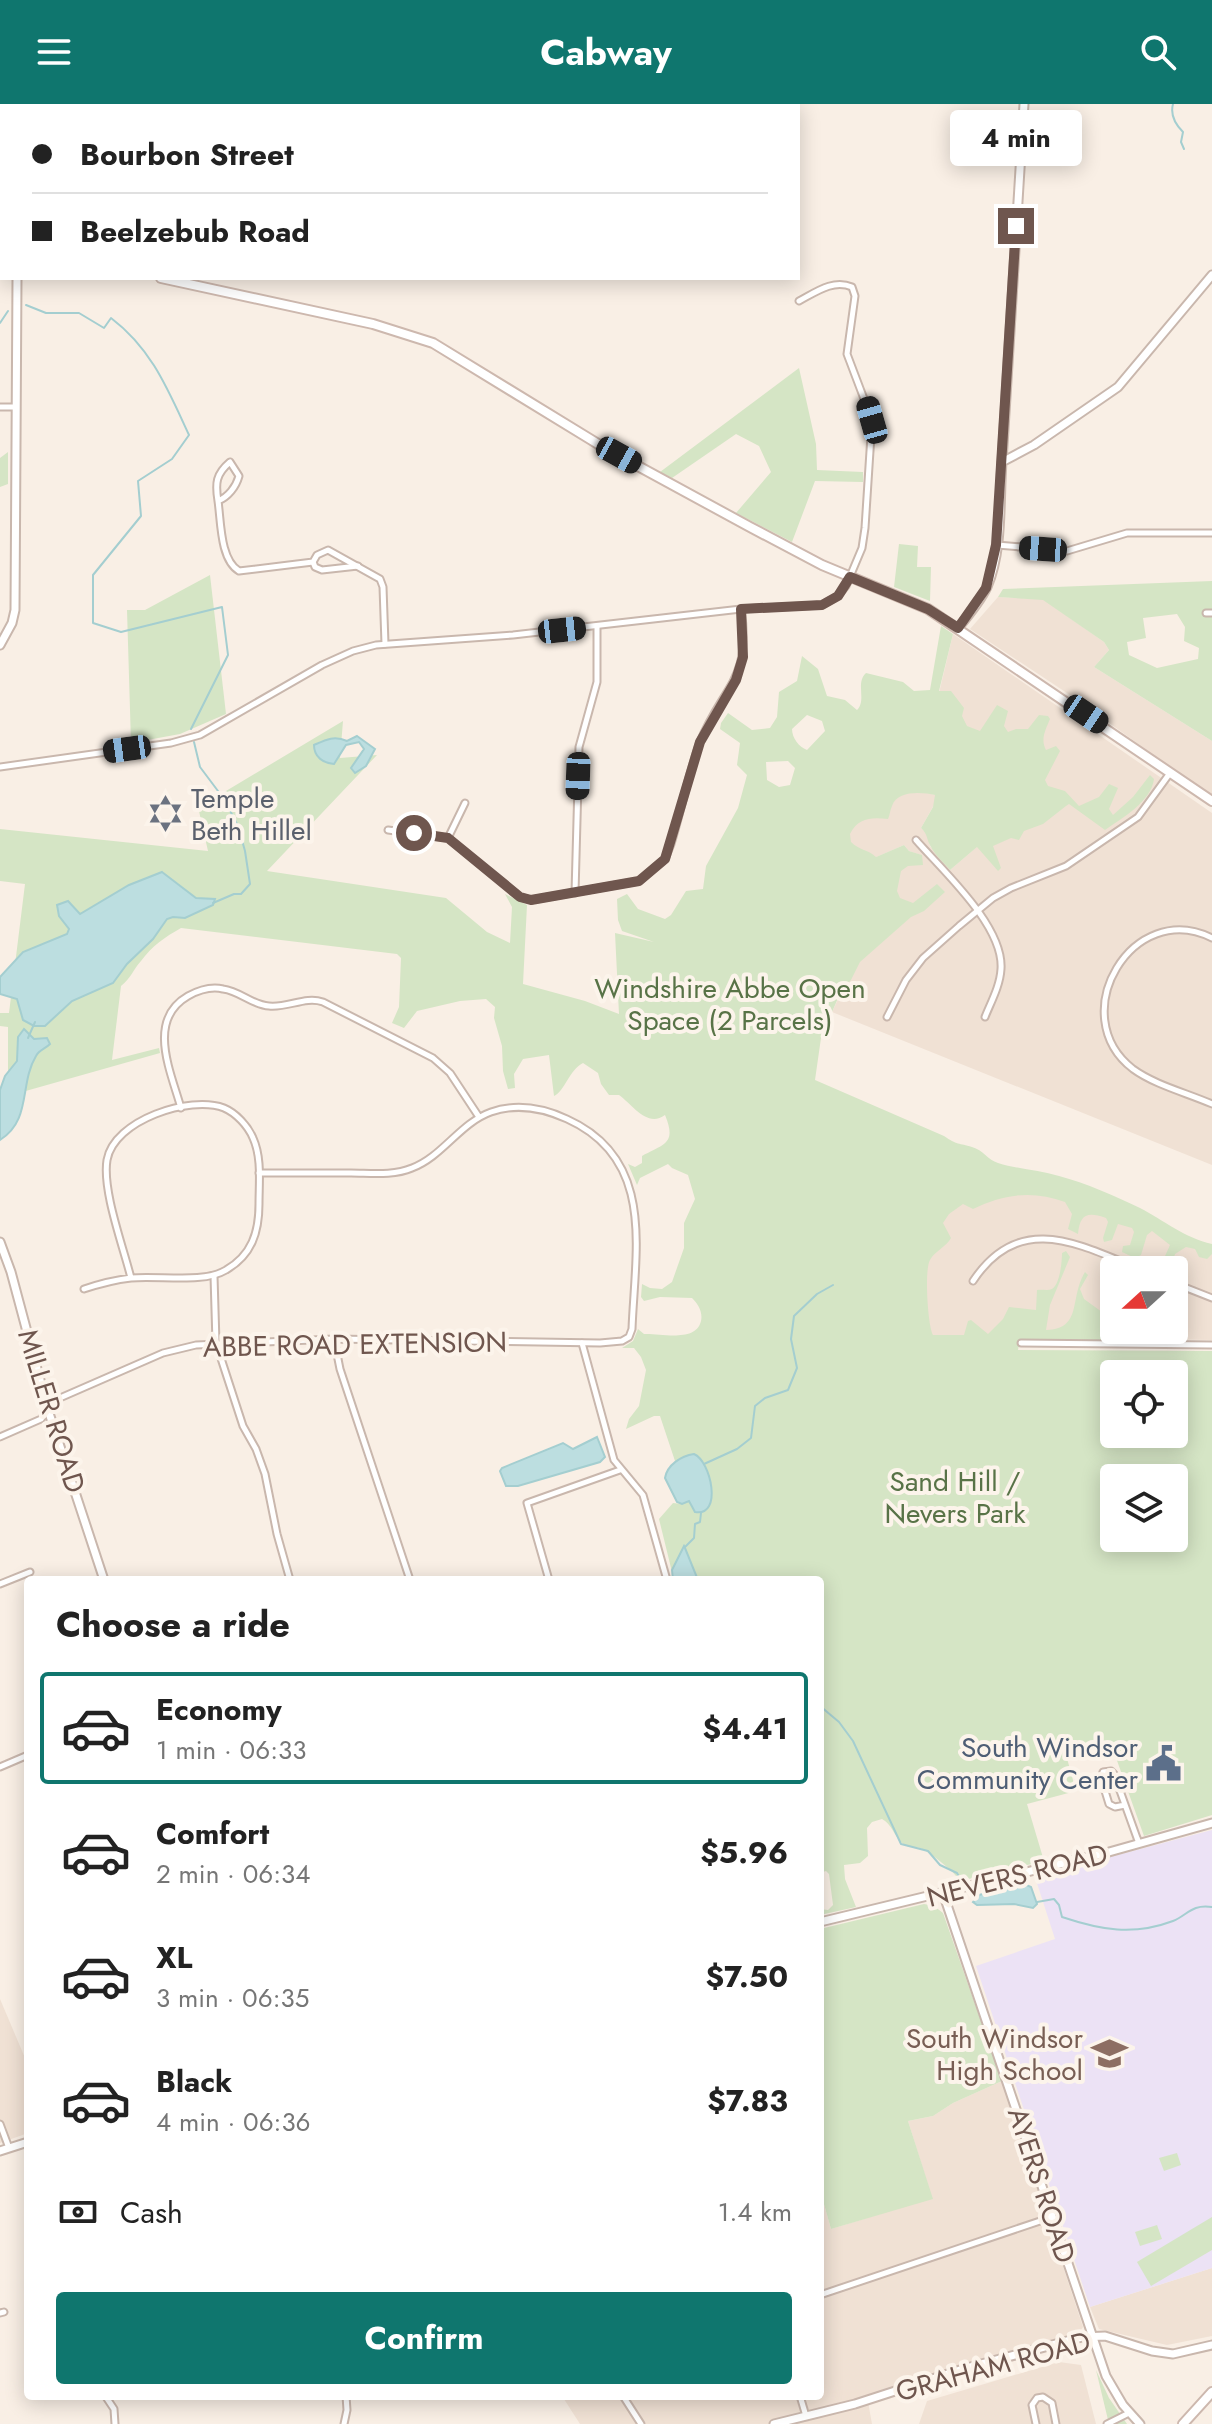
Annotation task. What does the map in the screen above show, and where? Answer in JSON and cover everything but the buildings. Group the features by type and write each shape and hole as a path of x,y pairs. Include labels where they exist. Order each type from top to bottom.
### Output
{"main road":[{"path":"170,280 373,324 433,343 603,447 810,558 928,609 1212,801"},
{"path":"1183,2424 1212,2392"}],"street":[{"path":"958,628 986,588 996,545 1024,104"},
{"path":"1002,462 1034,445 1118,387 1212,275"},
{"path":"0,645 15,610 17,280"},
{"path":"0,767 171,743 200,735 322,665 353,651 385,644 597,626 741,609 822,605 838,596 862,548 872,420 847,354 855,296 852,287 830,285 799,301"},
{"path":"0,407 15,407"},
{"path":"218,501 224,499 239,476 230,462 217,476 218,501 228,560 235,569 249,572 313,562"},
{"path":"996,545 1067,551 1127,533 1212,533"},
{"path":"313,562 317,555 328,550 382,582 385,644"},
{"path":"313,562 315,567 322,570 358,566"},
{"path":"388,830 448,838 520,897 531,900 639,881 665,859 700,742 736,680 743,657 741,609"},
{"path":"575,893 579,747 597,682 597,626"},
{"path":"887,1017 906,980 923,958 977,910 1011,888 1077,859 1138,817 1170,772"},
{"path":"448,838 465,803"},
{"path":"916,840 992,930 999,948 1001,969 996,992 985,1017"},
{"path":"1212,938 1177,931 1152,936 1134,946 1109,980 1104,1002 1111,1040 1132,1068 1150,1079 1212,1104"},
{"path":"181,1108 164,1047 165,1024 180,1001 210,988 226,989 267,1006 281,1007 313,999 376,1027 433,1058 450,1073 479,1117 437,1153 412,1168 387,1173 259,1173"},
{"path":"84,1289 131,1278 214,1276 245,1256 255,1238 259,1214 259,1155 253,1135 239,1119 224,1109 203,1105 143,1118 115,1141 108,1156 105,1177 131,1278"},
{"name":"ABBE ROAD EXTENSION","path":"0,1437 41,1419 53,1401 179,1348 216,1343 334,1339 582,1343 622,1341 629,1337 632,1329 636,1210 632,1191 617,1159 593,1134 549,1111 517,1107 479,1117"},
{"path":"973,1281 983,1267 1007,1248 1026,1240 1066,1240 1107,1256"},
{"name":"MILLER ROAD","path":"0,1242 48,1410 103,1576"},
{"path":"214,1276 216,1343 243,1426 265,1474 289,1576"},
{"path":"1188,1289 1212,1298"},
{"path":"334,1339 340,1369 409,1576"},
{"path":"582,1343 614,1460 643,1495 666,1576"},
{"path":"1021,1343 1212,1345"},
{"path":"548,1576 527,1503 620,1470"},
{"path":"0,1584 30,1572"},
{"path":"0,1767 24,1757"},
{"path":"1125,1805 1115,1807 1109,1804 1101,1778 1103,1772 1114,1772 1139,1844"},
{"name":"NEVERS ROAD","path":"824,1921 1139,1844 1212,1823"},
{"name":"AYERS ROAD","path":"943,1893 1106,2376 1129,2413 1140,2424"},
{"path":"0,2124 3,2148 24,2143"},
{"path":"824,2294 1053,2216"},
{"name":"GRAHAM ROAD","path":"774,2424 855,2404 1035,2349 1093,2336 1105,2336 1152,2351 1173,2354 1212,2345"},
{"path":"1036,2424 1032,2405 1037,2398 1043,2397 1052,2403 1056,2424"},
{"path":"108,2400 114,2409 115,2424"},
{"path":"344,2424 346,2400"},
{"path":"626,2400 641,2424"},
{"path":"801,2400 806,2416"},
{"path":"1107,2424 1129,2413"}],"shaded area":[{"path":"998,597 1043,599 1104,642 1109,650 1094,667 1212,741 1212,797 1073,697 970,629"},
{"path":"953,634 1212,813 1212,1165 832,1012 861,951 883,923 899,912 882,882 921,855 909,851 904,845 867,861 843,836 900,786 939,796 921,828 927,833 930,846 950,870 986,839 1009,836 1041,820 1060,800 934,714"},
{"path":"1030,1176 1212,1247 1212,1340 1188,1340 1188,1256 1100,1256 1100,1338 913,1335 914,1177"},
{"name":"South Windsor High School","path":"1212,1830 1212,2268 1090,2307 976,1966 1055,1939 1035,1877"},
{"path":"0,1999 24,2056 24,2134 0,2143"},
{"path":"1002,2081 1083,2327 1079,2333 867,2396 872,2424 580,2424 565,2400 824,2400 824,2204 831,2229 932,2198 908,2121 933,2116 953,2103"},
{"path":"1212,2268 1212,2336 1167,2345 1099,2329 1090,2307"},
{"path":"1059,2362 1081,2365 1096,2424 919,2424 927,2401"}],"green space":[{"path":"799,368 816,444 817,470 863,472 863,482 815,481 792,542 736,513 771,472 759,446 736,434 672,478 660,472"},
{"path":"8,452 8,484 0,487 0,458"},
{"path":"899,544 918,546 917,567 931,567 930,601 894,587"},
{"path":"210,575 226,714 180,734 131,743 127,610 145,610"},
{"path":"1212,581 1212,741 1094,667 1109,650 1104,642 1043,600 998,597 1003,589","holes":["1177,614 1185,627 1184,641 1199,648 1198,659 1157,668 1129,655 1127,642 1146,638 1143,618"]},
{"path":"941,626 953,634 939,691 951,691 964,708 962,716 967,726 980,731 997,705 1008,711 1004,726 1008,732 1028,729 1039,715 1048,716 1044,746 1046,750 1056,746 1060,751 1045,780 1048,786 1065,791 1079,806 1099,797 1109,784 1118,788 1109,809 1113,815 1133,797 1150,775 1154,779 1147,795 1135,809 1105,830 1069,804 1043,824 1024,831 1019,840 1011,838 993,846 1001,868 998,871 977,847 950,870 937,856 921,828 933,807 935,795 904,795 895,801 888,819 871,819 857,825 850,834 851,842 876,857 904,845 909,851 922,855 923,865 908,866 901,871 897,891 900,898 913,903 937,884 945,892 860,962 851,980 842,989 832,1012 825,1010 815,1080 955,1142 976,1148 998,1163 1051,1174 1100,1190 1140,1208 1183,1233 1212,1244 1212,1254 1207,1259 1199,1257 1195,1249 1186,1247 1174,1256 1165,1256 1170,1245 1152,1231 1147,1235 1141,1255 1131,1256 1122,1252 1123,1246 1130,1245 1134,1232 1132,1228 1118,1224 1112,1240 1104,1242 1106,1218 1085,1216 1080,1222 1078,1234 1068,1229 1072,1214 1065,1202 1018,1195 973,1209 963,1204 949,1214 943,1223 951,1238 930,1260 927,1286 933,1335 964,1335 971,1320 988,1334 1003,1319 1009,1307 1036,1310 1037,1290 1050,1290 1055,1286 1062,1253 1066,1251 1070,1257 1050,1305 1046,1330 1058,1328 1070,1318 1085,1272 1088,1275 1080,1289 1084,1299 1100,1311 1100,1341 1063,1340 1019,1345 1018,1350 1212,1351 1212,1815 1144,1836 1110,1741 1065,1751 1076,1791 1027,1804 1044,1861 960,1881 930,1854 902,1843 882,1819 872,1822 867,1828 868,1856 860,1863 844,1865 845,1879 856,1907 824,1914 824,1910 833,1905 829,1874 824,1872 824,1576 673,1576 659,1519 673,1503 682,1504 688,1500 660,1416 626,1429 639,1406 646,1370 634,1348 622,1348 633,1341 638,1329 644,1334 685,1335 698,1328 701,1321 700,1308 692,1298 660,1297 644,1301 641,1297 642,1284 662,1289 672,1282 684,1248 684,1223 695,1199 688,1175 668,1164 640,1178 637,1185 628,1164 635,1167 642,1163 642,1156 666,1142 670,1132 665,1115 652,1119 646,1117 619,1095 609,1095 598,1073 583,1063 554,1096 549,1055 523,1059 514,1074 515,1088 508,1089 503,1071 502,1046 494,1018 495,1007 486,999 460,1001 417,1011 404,1028 392,1023 399,1007 401,958 397,954 181,928 150,951 121,986 112,1060 159,1048 160,1053 8,1096 8,1027 0,1026 0,1013 9,1013 25,884 0,881 0,829 208,851 196,798 211,800 343,721 340,758 377,755 267,871 446,898 487,932 510,943 512,907 505,894 527,905 523,984 619,1014 615,933 654,942 622,931 617,899 627,894 638,909 665,919 671,915 686,891 703,889 706,866 738,808 747,775 737,765 740,743 720,729 728,713 752,730 770,728 777,717 779,692 797,681 802,656 818,669 827,696 845,700 857,710 861,701 861,682 866,673 903,682 914,691 930,690","holes":["807,715 822,721 825,731 807,750 801,747 792,729","788,761 795,768 790,785 779,787 767,780 766,762"]},
{"path":"924,1904 934,1906 943,1913 1002,2081 953,2103 933,2116 908,2121 933,2199 831,2229 824,2204 824,1928"},
{"path":"1177,2153 1181,2165 1164,2171 1159,2158"},
{"path":"1212,2217 1212,2250 1151,2286 1137,2262"},
{"path":"1157,2225 1162,2239 1140,2246 1135,2232"},
{"path":"1096,2370 1109,2398 1127,2424 1109,2424"}],"water":[{"path":"357,736 375,749 366,766 355,773 351,768 364,749 359,742 346,745 334,764 317,756 314,745 322,741 334,738 347,741"},
{"path":"162,872 196,898 215,899 213,905 185,918 167,919 113,983 72,1001 45,1026 34,1026 23,1020 17,999 0,994 0,977 23,952 67,934 69,929 59,916 57,905 68,901 80,914 129,885"},
{"path":"24,1029 34,1039 47,1038 50,1044 36,1056 17,1122 0,1140 0,1090 5,1076 17,1061 18,1037"},
{"path":"597,1437 605,1457 600,1462 518,1486 506,1486 500,1471 502,1468 563,1443 573,1449"},
{"path":"694,1454 705,1467 711,1488 709,1506 704,1511 695,1512 689,1501 682,1504 677,1502 665,1478 675,1462"},
{"path":"684,1546 696,1576 673,1576 672,1570"},
{"path":"1024,1884 1031,1887 1037,1904 1033,1908 1014,1904 977,1905 973,1902 979,1895"}],"waterway":[{"path":"1173,104 1174,119 1183,132 1181,142 1184,149"},
{"path":"26,305 46,313 79,313 104,328 111,318 148,357 166,386 189,435 172,459 138,481 141,516 93,575 93,623 121,632 222,607 228,655 191,729"},
{"path":"0,323 8,311"},
{"path":"194,742 200,767 224,799 238,826 250,884 241,894 213,903"},
{"path":"28,1038 35,1022"},
{"path":"704,1464 737,1449 751,1438 755,1406 765,1398 788,1390 797,1368 791,1339 794,1316 817,1294 833,1285"},
{"path":"685,1547 694,1538 695,1524 700,1522 701,1513"},
{"path":"824,1709 839,1722 853,1741 901,1844 928,1851 940,1865 957,1873 961,1880"},
{"path":"1037,1902 1054,1899 1062,1917 1117,1930 1158,1926 1194,1909 1212,1907"}],"place":[{"name":"Temple Beth Hillel","path":"165,814"},
{"name":"South Windsor Community Center","path":"1164,1763"},
{"name":"South Windsor High School","path":"1109,2054"}],"route":[{"path":"414,833 448,838 509,889 531,900 639,881 665,859 700,742 736,680 743,657 741,609 822,605 838,596 850,577 928,609 958,628 986,588 996,545 1016,226"}],"park label":[{"name":"Windshire Abbe Open Space (2 Parcels)","path":"730,1004"},
{"name":"Sand Hill / Nevers Park","path":"955,1497"}]}
